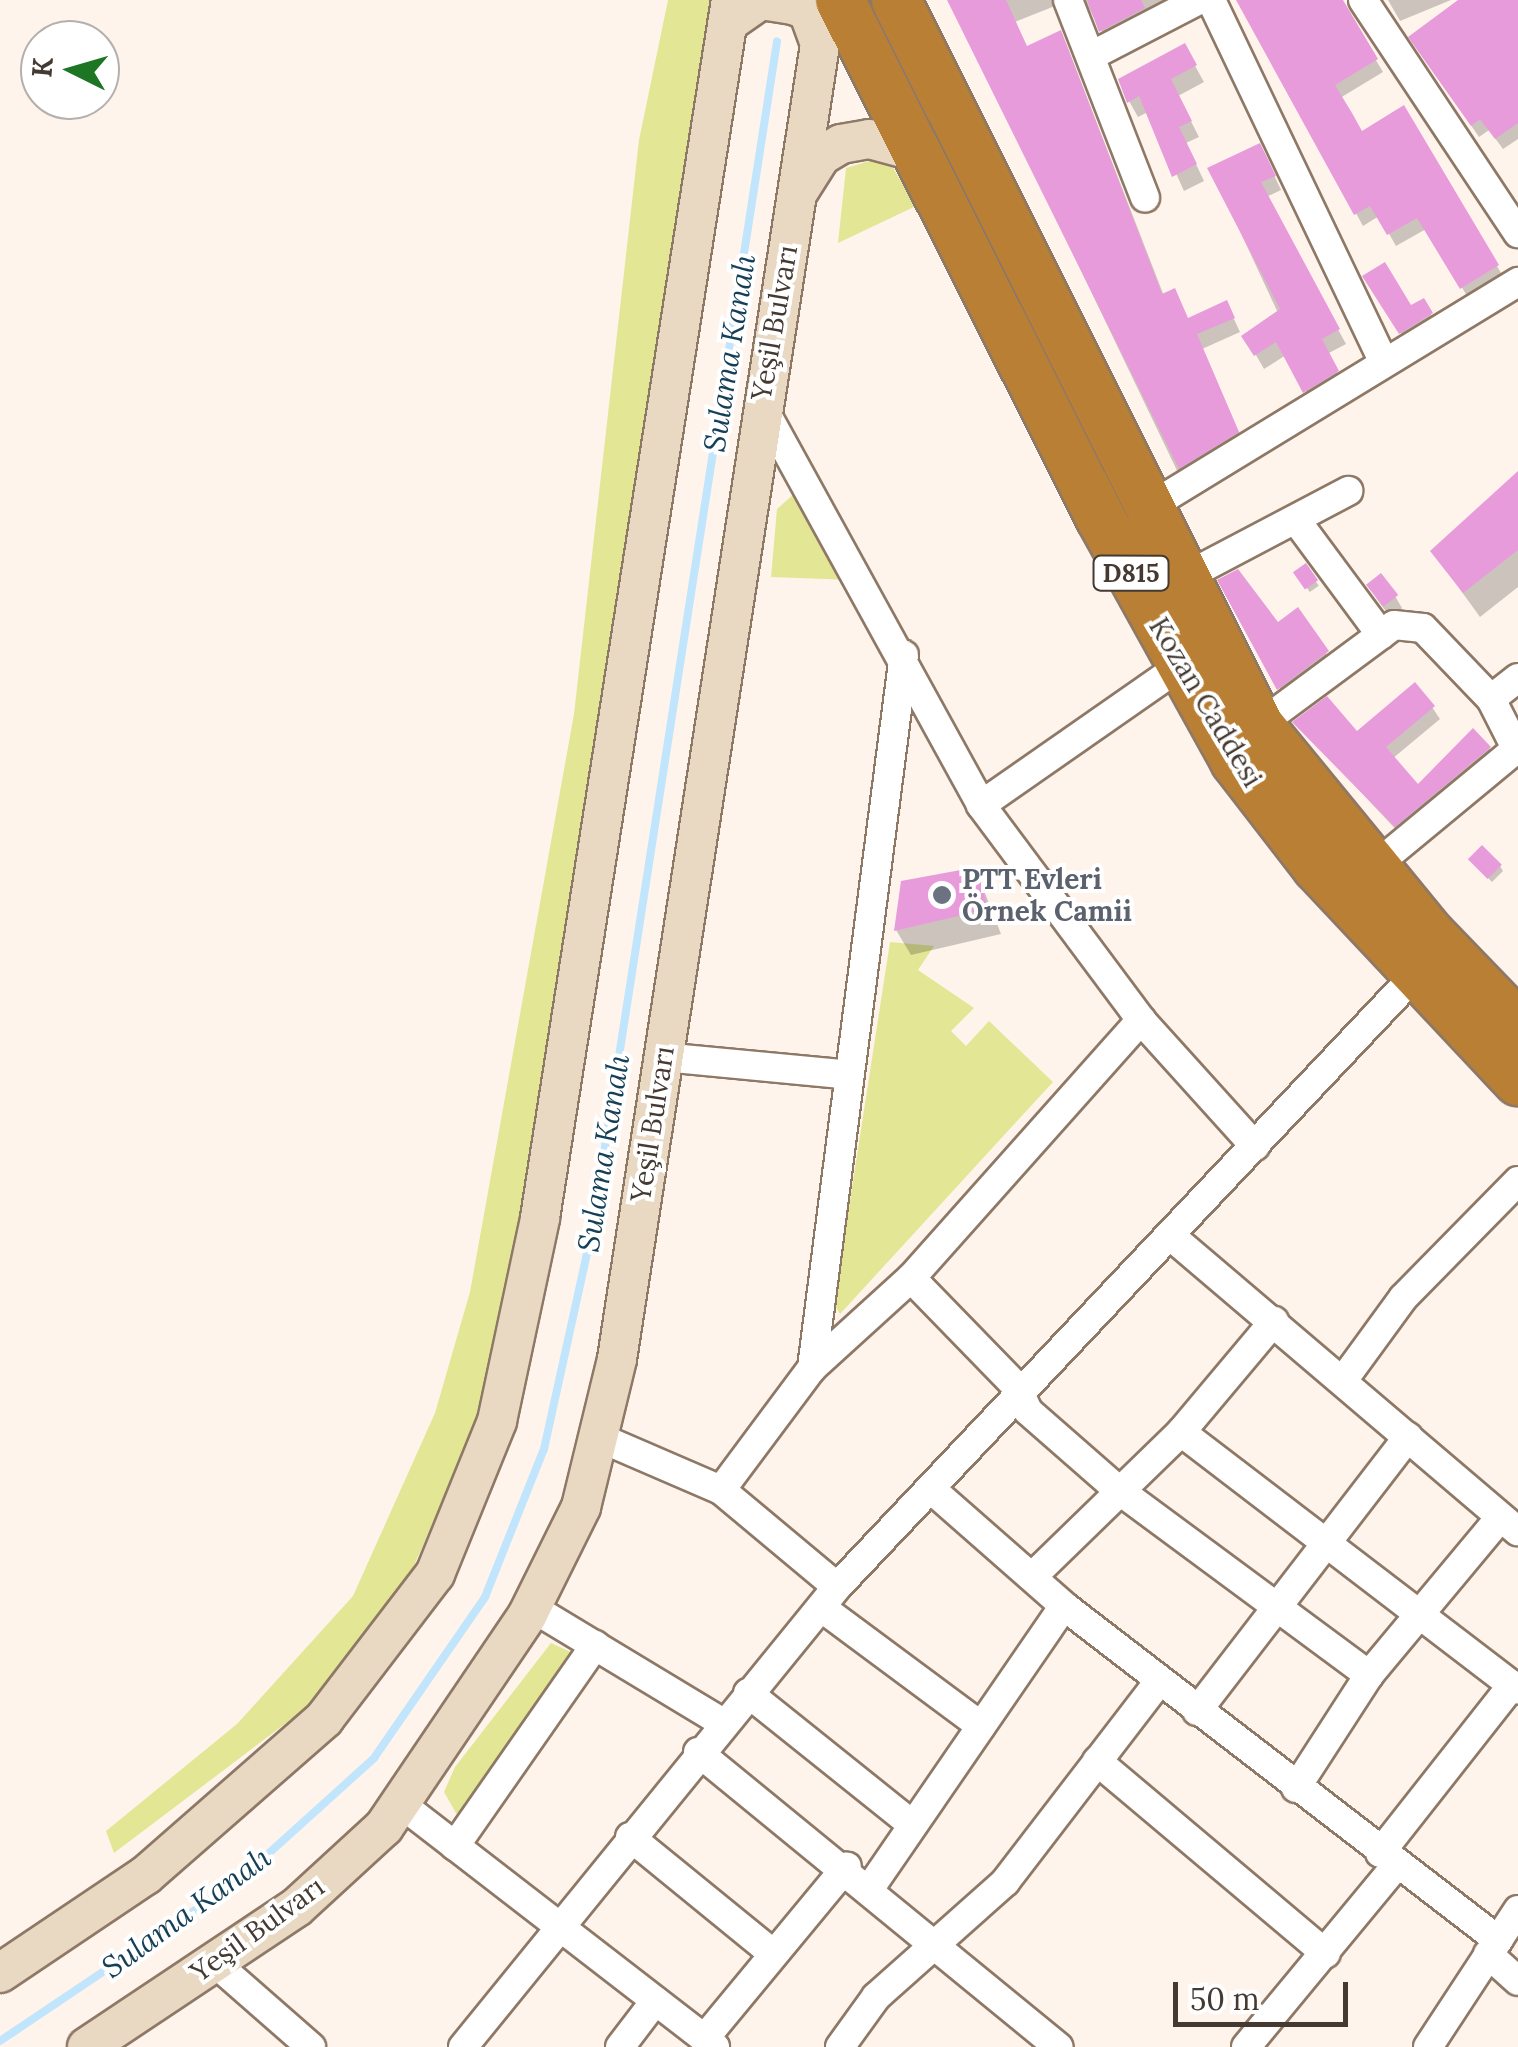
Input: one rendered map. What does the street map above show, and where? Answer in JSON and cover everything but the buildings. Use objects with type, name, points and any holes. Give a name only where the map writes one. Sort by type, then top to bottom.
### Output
[{"type":"highway","name":"Kozan Caddesi","points":[[840,0],[1180,666],[1235,761],[1416,974],[1518,1081]]},
{"type":"highway","name":"Kozan Caddesi","points":[[896,0],[1146,510],[1259,725],[1376,865],[1513,1009]]},
{"type":"main road","points":[[0,1973],[146,1875],[324,1718],[435,1574],[497,1421],[540,1218],[732,10],[760,0],[793,5],[808,12],[820,44]]},
{"type":"main road","name":"Yeşil Bulvarı","points":[[97,2044],[297,1907],[401,1804],[531,1607],[581,1506],[598,1438],[662,1058],[760,403],[827,0]]},
{"type":"main road","points":[[795,202],[807,173],[841,144],[880,140],[914,151]]},
{"type":"street","points":[[1068,0],[1145,198]]},
{"type":"street","points":[[1091,56],[1199,0]]},
{"type":"street","points":[[1212,0],[1384,362]]},
{"type":"street","points":[[1364,0],[1518,232]]},
{"type":"street","points":[[1146,510],[1518,282]]},
{"type":"street","points":[[760,403],[904,655],[982,804],[1141,1020],[1255,1146]]},
{"type":"street","points":[[1183,578],[1348,491]]},
{"type":"street","points":[[1296,520],[1381,635]]},
{"type":"street","points":[[1259,725],[1394,625],[1423,628],[1491,699],[1517,750],[1376,865]]},
{"type":"street","points":[[812,1368],[843,1074],[904,655]]},
{"type":"street","points":[[982,804],[1180,666]]},
{"type":"street","points":[[1491,699],[1518,678]]},
{"type":"street","points":[[463,2047],[698,1752],[829,1597],[932,1489],[1017,1387],[1172,1237],[1416,974]]},
{"type":"street","points":[[721,1490],[812,1368],[912,1278],[1141,1020]]},
{"type":"street","points":[[662,1058],[843,1074]]},
{"type":"street","points":[[1344,1379],[1403,1298],[1518,1182]]},
{"type":"street","points":[[1172,1237],[1344,1379],[1509,1525],[1425,1610],[1370,1675],[1296,1788]]},
{"type":"street","points":[[912,1278],[1017,1387],[1028,1412],[1116,1488],[1284,1605],[1370,1675]]},
{"type":"street","points":[[1036,1574],[1116,1488],[1180,1432],[1274,1321]]},
{"type":"street","points":[[1180,1432],[1425,1610],[1515,1688],[1388,1860],[1326,1954],[1246,2047]]},
{"type":"street","points":[[1197,1711],[1284,1605],[1408,1437]]},
{"type":"street","points":[[598,1438],[721,1490],[829,1597],[981,1726]]},
{"type":"street","points":[[932,1489],[1036,1574],[1064,1606],[1493,1947],[1518,1981]]},
{"type":"street","points":[[870,1888],[1064,1606]]},
{"type":"street","points":[[531,1607],[723,1723]]},
{"type":"street","points":[[455,1846],[596,1645]]},
{"type":"street","points":[[840,2047],[876,1997],[936,1949],[1006,1882],[1159,1682]]},
{"type":"street","points":[[748,1694],[913,1825]]},
{"type":"street","points":[[698,1752],[847,1866],[936,1949],[1059,2047]]},
{"type":"street","points":[[1097,1761],[1326,1954]]},
{"type":"street","points":[[401,1804],[709,2043],[772,1953],[847,1866]]},
{"type":"street","points":[[630,1837],[772,1953]]},
{"type":"street","points":[[1428,2047],[1518,1910]]},
{"type":"street","points":[[214,1962],[311,2047]]},
{"type":"street","points":[[620,2047],[655,2001]]},
{"type":"green space","points":[[668,0],[713,0],[526,1232],[486,1402],[413,1568],[356,1654],[314,1702],[114,1853],[106,1831],[237,1724],[353,1596],[435,1413],[470,1292],[574,714],[639,140]]},
{"type":"green space","points":[[886,156],[916,206],[838,243],[846,168]]},
{"type":"green space","points":[[795,493],[852,580],[771,577],[777,509]]},
{"type":"green space","points":[[890,942],[934,946],[918,970],[974,1008],[951,1031],[966,1046],[989,1021],[1053,1082],[840,1314],[834,1304]]},
{"type":"green space","points":[[551,1643],[586,1659],[460,1820],[444,1792],[455,1767]]},
{"type":"waterway","name":"Sulama Kanalı","points":[[0,2041],[237,1882],[374,1758],[485,1597],[544,1449],[591,1236],[777,41]]},
{"type":"place","name":"PTT Evleri Örnek Camii","points":[[942,895]]}]
